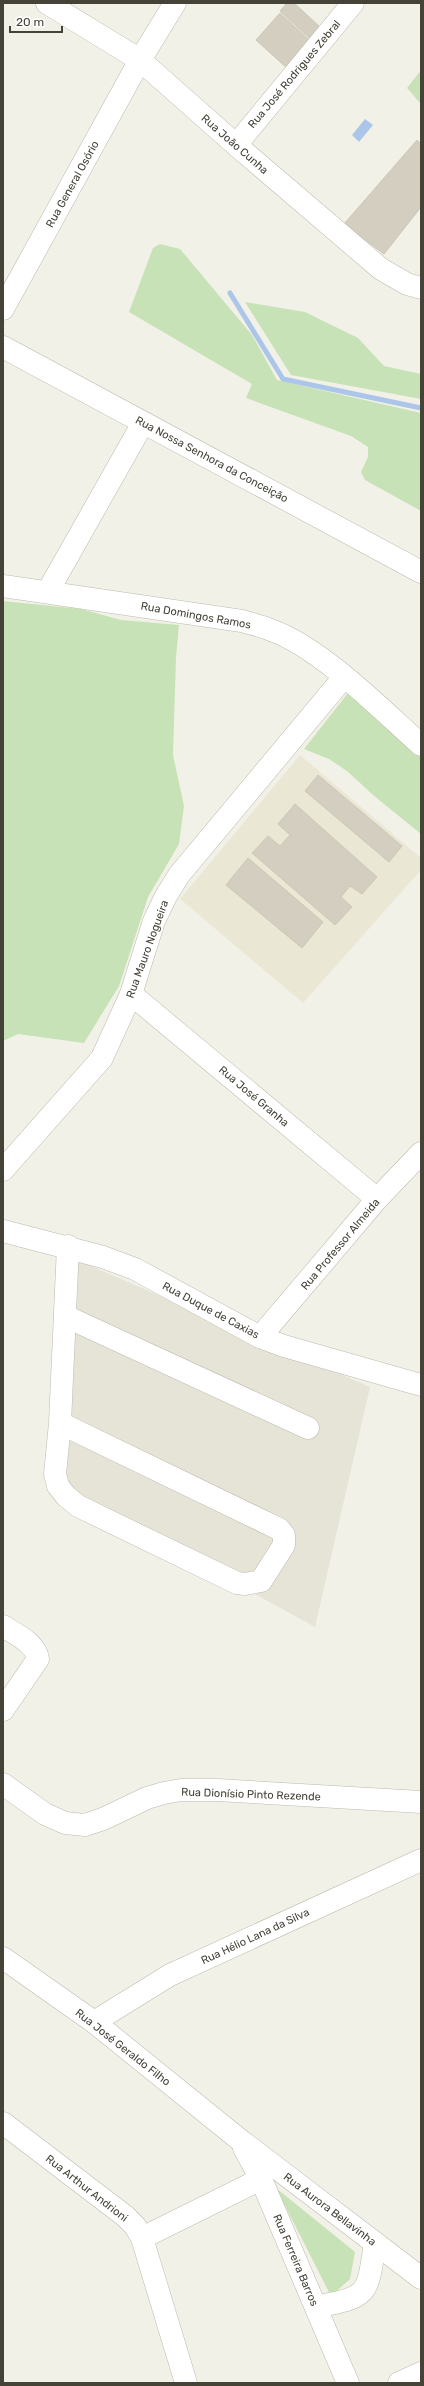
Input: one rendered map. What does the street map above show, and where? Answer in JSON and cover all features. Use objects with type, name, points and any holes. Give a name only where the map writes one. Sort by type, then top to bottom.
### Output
[{"type":"street","name":"Rua João Cunha","points":[[47,3],[140,60],[236,145],[381,268],[406,284],[421,288]]},
{"type":"street","name":"Rua General Osório","points":[[3,309],[140,60],[175,3]]},
{"type":"street","name":"Rua José Rodrigues Zebral","points":[[236,145],[353,3]]},
{"type":"street","name":"Rua Nossa Senhora da Conceição","points":[[3,347],[421,572]]},
{"type":"street","points":[[48,591],[143,423]]},
{"type":"street","name":"Rua Domingos Ramos","points":[[3,586],[48,591],[242,621],[265,628],[299,644],[344,677],[421,745]]},
{"type":"street","name":"Rua Mauro Nogueira","points":[[3,1170],[102,1058],[131,994],[154,921],[166,896],[179,875],[344,677]]},
{"type":"street","name":"Rua José Granha","points":[[131,994],[378,1199]]},
{"type":"street","name":"Rua Professor Almeida","points":[[260,1337],[378,1199],[421,1153]]},
{"type":"street","name":"Rua Duque de Caxias","points":[[3,1231],[68,1246],[135,1269],[260,1337],[313,1355],[421,1385]]},
{"type":"street","points":[[60,1423],[279,1529],[284,1534],[284,1545],[261,1581],[245,1584],[237,1583],[78,1506],[66,1496],[58,1486],[55,1474],[60,1423],[68,1246]]},
{"type":"street","points":[[65,1316],[308,1428]]},
{"type":"street","points":[[3,1626],[37,1652],[38,1659],[3,1710]]},
{"type":"street","name":"Rua Dionísio Pinto Rezende","points":[[3,1784],[45,1814],[65,1823],[85,1825],[103,1820],[147,1798],[181,1790],[217,1790],[421,1802]]},
{"type":"street","name":"Rua Hélio Lana da Silva","points":[[94,2022],[170,1976],[421,1860]]},
{"type":"street","name":"Rua José Geraldo Filho","points":[[3,1958],[94,2022],[240,2140]]},
{"type":"street","name":"Rua Arthur Andrioni","points":[[3,2123],[125,2216],[135,2226],[142,2238],[186,2383]]},
{"type":"street","name":"Rua Ferreira Barros","points":[[240,2140],[261,2179],[348,2383]]},
{"type":"street","name":"Rua Aurora Bellavinha","points":[[240,2140],[421,2278]]},
{"type":"street","points":[[142,2238],[261,2179]]},
{"type":"street","points":[[316,2307],[352,2299],[362,2293],[366,2287],[370,2275],[375,2243]]},
{"type":"street","points":[[399,2383],[421,2373]]},
{"type":"shaded area","points":[[300,755],[421,858],[421,870],[303,1003],[180,899]]},
{"type":"shaded area","points":[[75,1259],[370,1387],[315,1627],[58,1486]]},
{"type":"green space","points":[[421,70],[421,104],[407,88]]},
{"type":"green space","points":[[160,244],[180,249],[252,335],[277,380],[421,413],[421,511],[365,480],[361,472],[368,457],[368,447],[351,436],[246,398],[252,384],[129,312],[153,248]]},
{"type":"green space","points":[[245,302],[305,312],[358,338],[384,366],[421,374],[421,399],[291,375]]},
{"type":"green space","points":[[3,601],[81,609],[121,620],[179,625],[176,657],[173,755],[184,806],[179,844],[148,897],[119,986],[84,1043],[18,1034],[3,1041]]},
{"type":"green space","points":[[348,693],[421,758],[421,834],[373,795],[347,771],[329,759],[304,749]]},
{"type":"green space","points":[[276,2188],[355,2252],[350,2279],[331,2296]]},
{"type":"water","points":[[365,119],[373,125],[359,142],[352,135]]},
{"type":"building","points":[[287,3],[294,3],[320,27],[310,39],[280,11]]},
{"type":"building","points":[[280,13],[310,41],[288,69],[256,40]]},
{"type":"building","points":[[417,140],[421,144],[421,207],[384,254],[344,224]]},
{"type":"building","points":[[318,775],[402,846],[389,862],[305,791]]},
{"type":"building","points":[[295,804],[377,877],[362,894],[350,886],[341,897],[352,907],[335,925],[252,853],[268,836],[280,846],[290,835],[278,824]]},
{"type":"building","points":[[248,858],[323,922],[302,948],[226,885]]},
{"type":"waterway","points":[[230,293],[283,379],[421,408]]}]
